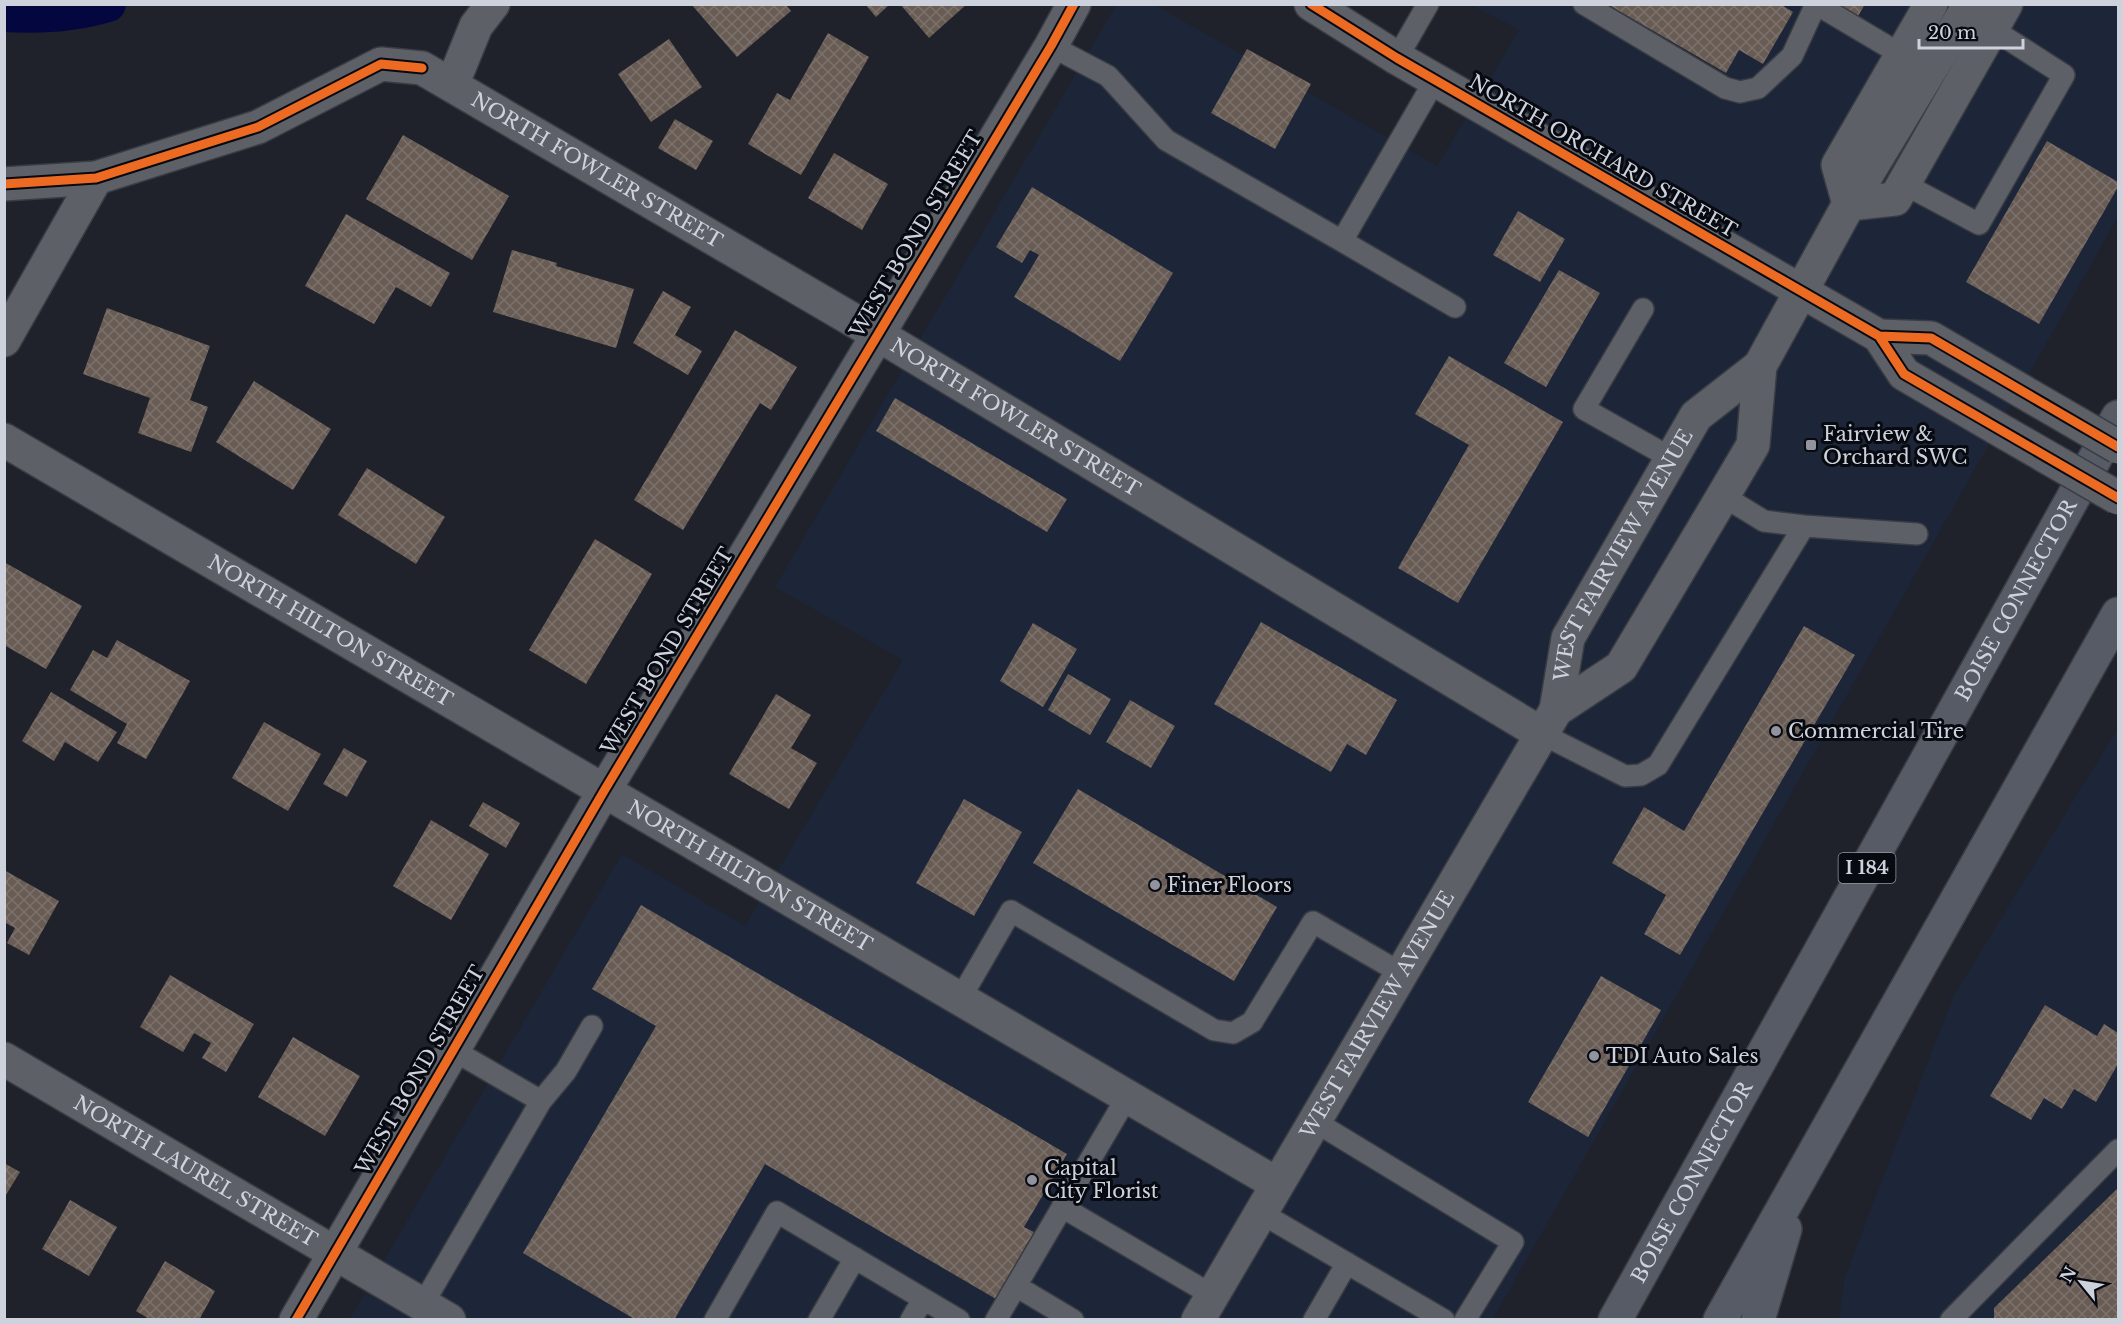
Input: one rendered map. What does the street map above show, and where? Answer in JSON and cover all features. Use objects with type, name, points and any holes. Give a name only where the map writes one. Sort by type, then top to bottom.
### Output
[{"type":"highway","name":"BOISE CONNECTOR","points":[[1615,1320],[2118,417]]},
{"type":"highway","points":[[1720,1320],[2118,614]]},
{"type":"highway","points":[[1758,1320],[1801,1173]]},
{"type":"street","points":[[452,85],[476,26],[493,4]]},
{"type":"street","name":"WEST BOND STREET","points":[[296,1320],[604,791],[1074,4]]},
{"type":"street","name":"NORTH ORCHARD STREET","points":[[1311,4],[1397,58],[1879,336],[1904,374],[2118,498]]},
{"type":"street","points":[[1930,4],[1838,165],[1849,204],[1895,199],[1999,17]]},
{"type":"street","name":"WEST FAIRVIEW AVENUE","points":[[1205,1307],[1549,722],[1568,638],[1671,458],[1696,416],[1760,366],[1849,204],[1970,4]]},
{"type":"street","name":"NORTH FOWLER STREET","points":[[96,178],[258,127],[381,64],[422,68],[1549,722]]},
{"type":"street","points":[[4,184],[96,178]]},
{"type":"street","points":[[4,340],[96,178]]},
{"type":"street","name":"NORTH ORCHARD STREET","points":[[1879,336],[1931,338],[2118,447]]},
{"type":"street","name":"WEST FAIRVIEW AVENUE","points":[[1549,722],[1621,668],[1723,496],[1753,444],[1760,366]]},
{"type":"street","name":"NORTH HILTON STREET","points":[[4,440],[1277,1184]]},
{"type":"street","name":"NORTH LAUREL STREET","points":[[4,1059],[436,1312]]},
{"type":"lane","points":[[1397,58],[1428,4]]},
{"type":"lane","points":[[1584,4],[1725,88],[1740,92],[1758,88],[1792,56],[1816,4],[1902,55]]},
{"type":"lane","points":[[1904,184],[1978,224],[2064,75],[1999,17]]},
{"type":"lane","points":[[1051,46],[1108,76],[1166,140],[1455,307]]},
{"type":"lane","points":[[1342,241],[1435,80]]},
{"type":"lane","points":[[1642,309],[1584,410],[1671,458]]},
{"type":"lane","points":[[1723,496],[1764,521],[1917,534]]},
{"type":"lane","points":[[1549,722],[1625,776],[1641,775],[1658,765],[1804,526]]},
{"type":"lane","points":[[960,999],[1011,911],[1214,1030],[1233,1034],[1252,1022],[1313,922],[1401,974]]},
{"type":"lane","points":[[436,1312],[541,1101],[566,1071],[592,1026]]},
{"type":"lane","points":[[453,1050],[541,1101]]},
{"type":"lane","points":[[996,1320],[1127,1097]]},
{"type":"lane","points":[[1314,1121],[1513,1242],[1465,1320]]},
{"type":"lane","points":[[1951,1320],[2118,1150]]},
{"type":"lane","points":[[1062,1207],[1205,1307]]},
{"type":"lane","points":[[715,1320],[777,1212],[959,1320]]},
{"type":"lane","points":[[1261,1213],[1444,1320]]},
{"type":"lane","points":[[819,1320],[855,1258]]},
{"type":"lane","points":[[1314,1320],[1347,1263]]},
{"type":"lane","points":[[1016,1286],[1073,1320]]},
{"type":"lane","points":[[912,1320],[924,1299]]},
{"type":"shaded area","points":[[1116,5],[1155,5],[1437,166],[1519,30],[1471,5],[2118,5],[2118,217],[1493,1319],[349,1320],[622,854],[745,926],[903,660],[775,587]]},
{"type":"shaded area","points":[[2118,728],[2118,1319],[1839,1320],[1844,1279],[1953,997]]},
{"type":"building","points":[[691,4],[785,4],[791,11],[737,57]]},
{"type":"building","points":[[865,4],[890,4],[876,17]]},
{"type":"building","points":[[900,4],[967,4],[929,38]]},
{"type":"building","points":[[1607,4],[1780,4],[1793,12],[1763,64],[1739,50],[1726,73]]},
{"type":"building","points":[[1835,4],[1865,4],[1857,18]]},
{"type":"building","points":[[828,33],[869,57],[801,175],[748,144],[777,93],[790,100]]},
{"type":"building","points":[[669,39],[702,87],[651,122],[618,74]]},
{"type":"building","points":[[1247,49],[1311,84],[1275,149],[1211,113]]},
{"type":"building","points":[[675,119],[713,141],[696,170],[658,148]]},
{"type":"building","points":[[403,135],[509,196],[472,260],[366,199]]},
{"type":"building","points":[[2047,141],[2118,182],[2118,187],[2039,324],[1966,282]]},
{"type":"building","points":[[834,153],[888,184],[862,230],[808,198]]},
{"type":"building","points":[[1032,187],[1173,273],[1120,361],[1014,297],[1039,255],[1030,250],[1022,263],[996,247]]},
{"type":"building","points":[[1518,211],[1565,239],[1540,282],[1493,255]]},
{"type":"building","points":[[346,214],[450,273],[431,307],[396,287],[374,324],[305,286]]},
{"type":"building","points":[[512,250],[557,263],[556,266],[634,289],[616,348],[493,312]]},
{"type":"building","points":[[1559,270],[1600,293],[1546,387],[1504,363]]},
{"type":"building","points":[[663,291],[691,307],[675,335],[702,351],[688,375],[633,343]]},
{"type":"building","points":[[107,308],[210,346],[190,400],[208,407],[191,452],[138,433],[150,398],[83,374]]},
{"type":"building","points":[[735,330],[797,367],[771,410],[760,403],[683,530],[634,500]]},
{"type":"building","points":[[1449,356],[1563,422],[1458,603],[1398,568],[1469,445],[1415,414]]},
{"type":"building","points":[[254,381],[331,429],[293,490],[216,442]]},
{"type":"building","points":[[895,398],[1067,499],[1047,532],[876,431]]},
{"type":"building","points":[[367,468],[445,517],[416,564],[338,515]]},
{"type":"building","points":[[595,539],[652,574],[586,684],[529,650]]},
{"type":"building","points":[[4,562],[82,606],[46,669],[4,645]]},
{"type":"building","points":[[1261,622],[1397,700],[1366,755],[1347,744],[1331,772],[1214,704]]},
{"type":"building","points":[[1033,623],[1077,649],[1043,707],[1000,681]]},
{"type":"building","name":"Commercial Tire","points":[[1804,626],[1855,655],[1680,955],[1644,934],[1666,895],[1612,863],[1644,807],[1684,831]]},
{"type":"building","points":[[117,640],[190,681],[146,759],[117,743],[127,724],[70,690],[93,650],[107,658]]},
{"type":"building","points":[[1068,674],[1111,699],[1090,735],[1048,710]]},
{"type":"building","points":[[51,692],[117,732],[98,762],[65,742],[54,761],[22,741]]},
{"type":"building","points":[[776,694],[811,715],[791,748],[817,763],[789,809],[729,774]]},
{"type":"building","points":[[1130,700],[1175,726],[1151,768],[1106,742]]},
{"type":"building","points":[[264,722],[321,754],[288,811],[232,778]]},
{"type":"building","points":[[344,748],[367,761],[347,797],[323,784]]},
{"type":"building","name":"Finer Floors","points":[[1078,789],[1277,907],[1234,981],[1033,863]]},
{"type":"building","points":[[964,799],[1022,832],[974,916],[916,883]]},
{"type":"building","points":[[483,802],[520,823],[506,848],[469,826]]},
{"type":"building","points":[[431,820],[489,854],[451,920],[393,886]]},
{"type":"building","points":[[4,870],[59,901],[29,955],[7,943],[15,928],[4,922]]},
{"type":"building","points":[[641,905],[1067,1154],[1024,1227],[1034,1232],[996,1299],[765,1164],[674,1320],[636,1320],[523,1253],[656,1026],[592,989]]},
{"type":"building","points":[[170,975],[254,1024],[226,1072],[202,1058],[211,1043],[194,1033],[183,1052],[140,1027]]},
{"type":"building","name":"TDI Auto Sales","points":[[1601,976],[1661,1010],[1588,1137],[1528,1102]]},
{"type":"building","points":[[2045,1005],[2097,1036],[2104,1024],[2118,1033],[2118,1064],[2096,1102],[2074,1089],[2062,1109],[2044,1098],[2031,1120],[1990,1096]]},
{"type":"building","points":[[293,1037],[360,1076],[325,1136],[258,1097]]},
{"type":"building","points":[[4,1163],[20,1172],[4,1198]]},
{"type":"building","points":[[2118,1188],[2118,1320],[1994,1320],[1994,1308]]},
{"type":"building","points":[[70,1200],[117,1227],[89,1276],[42,1249]]},
{"type":"building","points":[[165,1261],[215,1291],[199,1320],[151,1320],[136,1311]]},
{"type":"waterway","points":[[4,14],[56,14],[108,4]]},
{"type":"cycle path","points":[[296,1320],[604,791],[1074,4]]},
{"type":"cycle path","points":[[1311,4],[1397,58],[1879,336],[1904,374],[2118,498]]},
{"type":"cycle path","points":[[4,184],[96,178],[258,127],[381,64],[422,68]]},
{"type":"cycle path","points":[[1879,336],[1931,338],[2118,447]]},
{"type":"place","name":"Fairview & Orchard SWC","points":[[1811,445]]},
{"type":"place","name":"Commercial Tire","points":[[1776,731]]},
{"type":"place","name":"Finer Floors","points":[[1155,885]]},
{"type":"place","name":"TDI Auto Sales","points":[[1594,1056]]},
{"type":"place","name":"Capital City Florist","points":[[1032,1180]]}]
